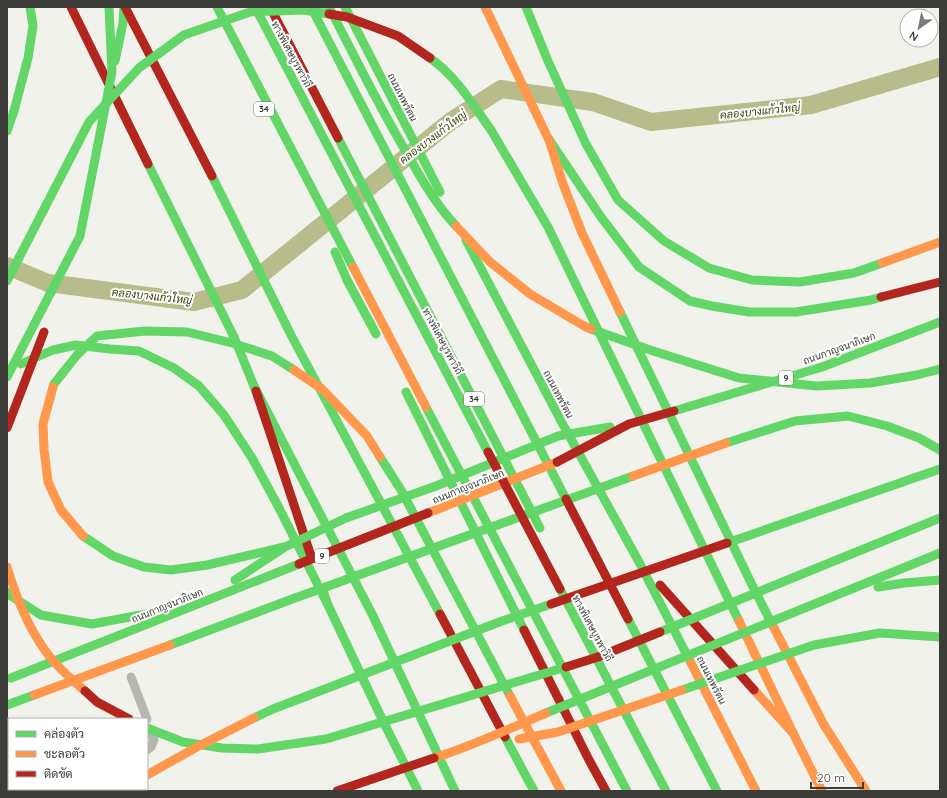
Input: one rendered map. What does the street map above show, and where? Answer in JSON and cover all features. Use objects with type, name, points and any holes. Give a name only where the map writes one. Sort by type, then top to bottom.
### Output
[{"type":"main road","points":[[7,131],[14,112],[28,58],[33,26],[30,7]]},
{"type":"main road","points":[[71,7],[234,336],[254,386],[328,605]]},
{"type":"main road","points":[[109,7],[112,72]]},
{"type":"main road","points":[[52,308],[80,236],[123,23],[124,7]]},
{"type":"main road","points":[[124,7],[244,240],[291,335],[534,791]]},
{"type":"main road","name":"34","points":[[211,7],[318,212],[347,280],[379,341]]},
{"type":"main road","points":[[217,7],[627,791]]},
{"type":"main road","name":"ทางพิเศษบูรพาวิถี","points":[[255,7],[666,791]]},
{"type":"main road","name":"34","points":[[270,7],[545,537]]},
{"type":"main road","points":[[311,7],[717,791]]},
{"type":"main road","points":[[329,7],[395,134],[421,178],[450,219],[489,261],[530,294],[584,326],[650,350],[739,378],[817,386],[870,382],[917,375],[940,369]]},
{"type":"main road","name":"ถนนเทพรัตน","points":[[345,7],[435,183],[561,421],[639,562],[756,791]]},
{"type":"main road","points":[[485,7],[549,140],[563,184],[582,233],[754,589],[824,725],[866,791]]},
{"type":"main road","points":[[526,7],[586,144],[618,200],[664,241],[709,268],[752,280],[800,282],[854,273],[940,242]]},
{"type":"main road","points":[[7,281],[89,122],[139,68],[184,35],[250,12],[304,10],[346,17],[398,36],[440,65],[466,94],[491,130],[548,227],[822,791]]},
{"type":"main road","points":[[549,140],[601,217],[640,267],[690,301],[749,312],[796,312],[871,300],[940,282]]},
{"type":"main road","points":[[7,376],[80,236]]},
{"type":"main road","points":[[7,428],[47,322]]},
{"type":"main road","name":"ถนนกาญจนาภิเษก","points":[[9,679],[558,462],[629,424],[822,367],[940,322]]},
{"type":"main road","points":[[285,546],[207,565],[171,570],[144,567],[113,556],[83,536],[61,510],[48,482],[43,424],[54,384],[77,355],[97,336],[145,332],[187,332],[232,343],[272,356],[322,389],[368,436],[401,490],[561,791]]},
{"type":"main road","points":[[7,376],[22,363],[54,350],[76,344],[110,350],[139,351],[174,368],[199,386],[224,415],[252,458],[278,506],[328,605],[418,791]]},
{"type":"main road","points":[[400,381],[589,760],[606,791]]},
{"type":"main road","points":[[254,386],[373,616],[410,693],[454,791]]},
{"type":"main road","points":[[7,705],[295,598],[615,482],[726,443],[795,421],[848,416],[887,426],[919,438],[940,450]]},
{"type":"main road","points":[[7,592],[41,615],[92,624],[156,611],[222,589],[285,546],[346,518],[436,486],[558,436],[629,424]]},
{"type":"main road","points":[[148,774],[195,748],[273,709],[495,623],[940,469]]},
{"type":"main road","points":[[148,728],[183,742],[222,748],[258,749],[326,739],[598,657],[940,518]]},
{"type":"main road","points":[[337,791],[459,750],[940,553]]},
{"type":"main road","points":[[639,562],[793,733]]},
{"type":"main road","points":[[7,567],[11,581],[29,624],[44,649],[64,672],[97,702],[127,718]]},
{"type":"main road","points":[[844,592],[904,583],[940,580]]},
{"type":"main road","points":[[571,586],[578,600]]},
{"type":"main road","points":[[459,750],[558,732],[814,645],[880,633],[940,637]]},
{"type":"main road","points":[[600,643],[611,664]]},
{"type":"main road","points":[[618,678],[636,713]]},
{"type":"lane","points":[[131,677],[146,718]]},
{"type":"lane","points":[[148,723],[154,740],[151,747],[148,749]]},
{"type":"waterway","name":"คลองบางแก้วใหญ่","points":[[7,266],[48,283],[194,302],[242,290],[451,121],[501,89],[593,102],[651,122],[811,105],[940,67]]},
{"type":"traffic: fast","points":[[7,131],[28,58],[33,26],[30,7]]},
{"type":"traffic: fast","points":[[7,377],[80,236],[112,72],[109,7]]},
{"type":"traffic: fast","points":[[115,61],[123,23],[124,7]]},
{"type":"traffic: fast","points":[[217,7],[353,267]]},
{"type":"traffic: fast","points":[[255,7],[488,452]]},
{"type":"traffic: fast","points":[[311,7],[566,499]]},
{"type":"traffic: fast","points":[[329,7],[397,137],[430,192],[456,226]]},
{"type":"traffic: fast","points":[[345,7],[440,192]]},
{"type":"traffic: fast","points":[[526,7],[548,61],[586,144],[618,200],[664,241],[709,268],[752,280],[800,282],[854,273],[882,263]]},
{"type":"traffic: fast","points":[[7,281],[89,122],[139,68],[184,35],[250,12],[304,10],[329,14]]},
{"type":"traffic: fast","points":[[430,58],[456,82],[491,130]]},
{"type":"traffic: fast","points":[[491,130],[548,227],[739,621]]},
{"type":"traffic: fast","points":[[338,138],[540,528]]},
{"type":"traffic: fast","points":[[548,138],[601,217],[639,267],[690,301],[749,312],[796,312],[871,300],[881,297]]},
{"type":"traffic: fast","points":[[148,164],[234,337],[256,391]]},
{"type":"traffic: fast","points":[[212,176],[291,335],[440,614]]},
{"type":"traffic: fast","points":[[466,240],[561,421],[639,562],[691,663]]},
{"type":"traffic: fast","points":[[335,252],[347,280],[376,334]]},
{"type":"traffic: fast","points":[[620,312],[773,626]]},
{"type":"traffic: fast","points":[[674,411],[822,367],[940,322]]},
{"type":"traffic: fast","points":[[591,329],[650,350],[739,378],[817,386],[870,383],[917,375],[940,369]]},
{"type":"traffic: fast","points":[[53,387],[77,355],[97,336],[145,331],[187,332],[232,343],[272,356],[294,370]]},
{"type":"traffic: fast","points":[[21,364],[53,350],[76,345],[139,351],[174,368],[199,386],[224,415],[252,458],[328,605]]},
{"type":"traffic: fast","points":[[254,386],[373,616],[455,791]]},
{"type":"traffic: fast","points":[[406,392],[524,630]]},
{"type":"traffic: fast","points":[[426,407],[627,791]]},
{"type":"traffic: fast","points":[[726,443],[795,421],[848,416],[887,426],[919,438],[940,450]]},
{"type":"traffic: fast","points":[[235,580],[285,547],[346,518],[436,486],[558,436],[610,427]]},
{"type":"traffic: fast","points":[[380,457],[401,490],[510,696]]},
{"type":"traffic: fast","points":[[727,543],[940,469]]},
{"type":"traffic: fast","points":[[170,645],[295,598],[633,476]]},
{"type":"traffic: fast","points":[[660,632],[940,518]]},
{"type":"traffic: fast","points":[[83,536],[113,556],[144,567],[171,570],[207,565],[284,547]]},
{"type":"traffic: fast","points":[[844,592],[940,553]]},
{"type":"traffic: fast","points":[[11,678],[299,564]]},
{"type":"traffic: fast","points":[[878,587],[940,580]]},
{"type":"traffic: fast","points":[[322,588],[328,605],[418,791]]},
{"type":"traffic: fast","points":[[560,589],[666,791]]},
{"type":"traffic: fast","points":[[7,592],[41,615],[92,624],[146,614]]},
{"type":"traffic: fast","points":[[546,713],[844,592]]},
{"type":"traffic: fast","points":[[254,718],[273,709],[502,621],[551,604]]},
{"type":"traffic: fast","points":[[628,619],[717,791]]},
{"type":"traffic: fast","points":[[682,690],[814,645],[880,633],[940,637]]},
{"type":"traffic: fast","points":[[148,728],[183,742],[222,748],[258,749],[326,739],[566,667]]},
{"type":"traffic: fast","points":[[7,705],[34,695]]},
{"type":"traffic: fast","points":[[505,737],[534,791]]},
{"type":"traffic: slow","points":[[485,7],[548,138]]},
{"type":"traffic: slow","points":[[549,140],[563,184],[582,233],[620,312]]},
{"type":"traffic: slow","points":[[456,226],[489,261],[530,294],[591,329]]},
{"type":"traffic: slow","points":[[882,263],[940,242]]},
{"type":"traffic: slow","points":[[353,267],[426,407]]},
{"type":"traffic: slow","points":[[294,370],[322,389],[367,436],[380,457]]},
{"type":"traffic: slow","points":[[53,387],[43,424],[48,482],[61,510],[83,536]]},
{"type":"traffic: slow","points":[[633,476],[726,443]]},
{"type":"traffic: slow","points":[[428,513],[557,462]]},
{"type":"traffic: slow","points":[[7,567],[22,610],[38,640],[48,655],[58,666],[85,691]]},
{"type":"traffic: slow","points":[[739,621],[793,733]]},
{"type":"traffic: slow","points":[[773,626],[824,725],[866,791]]},
{"type":"traffic: slow","points":[[34,695],[170,645]]},
{"type":"traffic: slow","points":[[691,663],[756,791]]},
{"type":"traffic: slow","points":[[519,739],[558,732],[682,690]]},
{"type":"traffic: slow","points":[[754,690],[793,733],[822,791]]},
{"type":"traffic: slow","points":[[510,696],[561,791]]},
{"type":"traffic: slow","points":[[434,758],[476,743],[546,713]]},
{"type":"traffic: slow","points":[[148,774],[195,748],[254,718]]},
{"type":"traffic: jam","points":[[71,7],[148,164]]},
{"type":"traffic: jam","points":[[125,7],[212,176]]},
{"type":"traffic: jam","points":[[270,7],[338,138]]},
{"type":"traffic: jam","points":[[329,14],[347,17],[398,36],[430,58]]},
{"type":"traffic: jam","points":[[881,297],[940,282]]},
{"type":"traffic: jam","points":[[7,428],[44,332]]},
{"type":"traffic: jam","points":[[256,391],[311,556]]},
{"type":"traffic: jam","points":[[557,462],[629,424],[674,411]]},
{"type":"traffic: jam","points":[[488,452],[560,589]]},
{"type":"traffic: jam","points":[[566,499],[628,619]]},
{"type":"traffic: jam","points":[[299,564],[428,513]]},
{"type":"traffic: jam","points":[[551,604],[727,543]]},
{"type":"traffic: jam","points":[[660,585],[754,690]]},
{"type":"traffic: jam","points":[[440,614],[505,737]]},
{"type":"traffic: jam","points":[[524,630],[606,791]]},
{"type":"traffic: jam","points":[[566,667],[598,657],[660,632]]},
{"type":"traffic: jam","points":[[85,691],[97,702],[127,718]]},
{"type":"traffic: jam","points":[[337,791],[434,758]]}]
